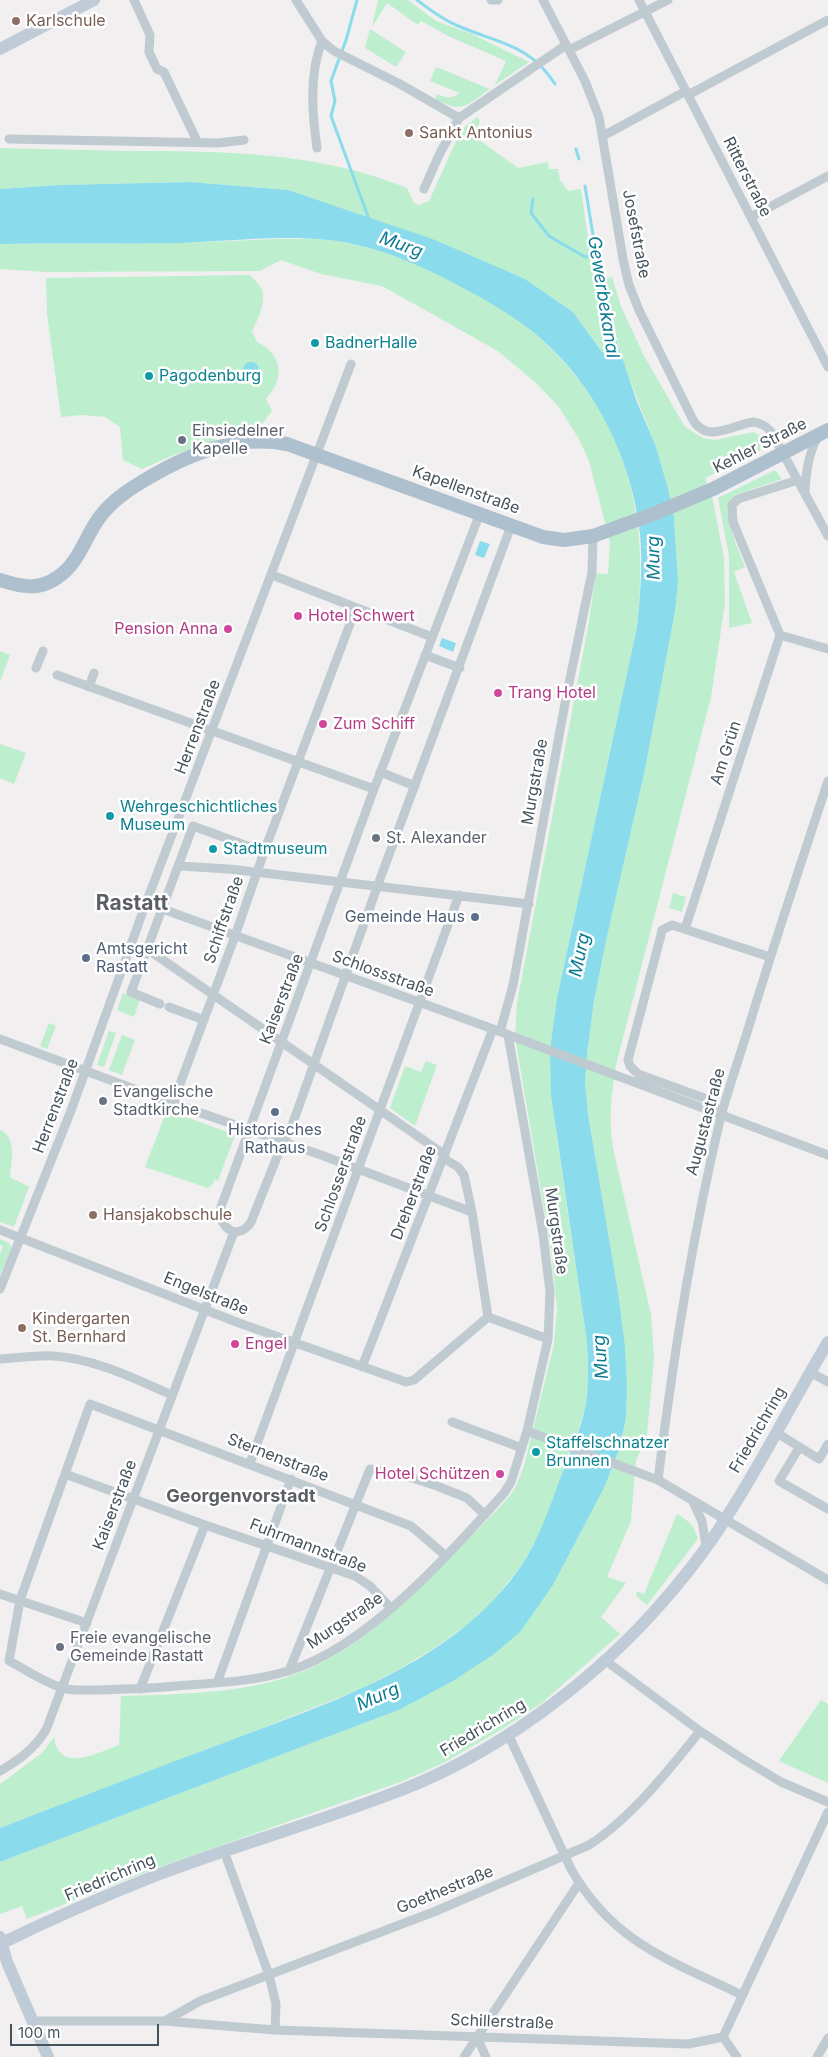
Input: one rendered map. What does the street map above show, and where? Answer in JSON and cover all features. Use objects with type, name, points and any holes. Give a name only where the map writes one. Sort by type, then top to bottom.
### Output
[{"type":"main road","points":[[0,48],[94,0]]},
{"type":"main road","name":"Kehler Straße","points":[[600,534],[708,492],[823,433]]},
{"type":"main road","name":"Kapellenstraße","points":[[0,580],[20,586],[35,587],[58,577],[67,570],[77,557],[99,518],[111,505],[138,484],[186,458],[210,448],[256,441],[288,444],[480,513],[511,526],[553,539],[575,539],[600,534]]},
{"type":"main road","name":"Friedrichring","points":[[0,1941],[156,1875],[404,1789],[449,1768],[508,1734],[558,1700],[606,1660],[652,1614],[706,1546],[725,1520],[828,1342]]},
{"type":"main road","points":[[0,1941],[48,2057]]},
{"type":"street","points":[[134,0],[150,36],[149,52],[157,69],[164,72],[197,141]]},
{"type":"street","points":[[296,0],[322,41],[334,51],[346,58],[357,61],[459,118]]},
{"type":"street","points":[[491,0],[498,0]]},
{"type":"street","name":"Josefstraße","points":[[543,0],[593,99],[604,136],[623,260],[629,285],[639,310],[693,420],[701,429],[712,433],[744,423],[760,423],[772,433],[784,454]]},
{"type":"street","name":"Ritterstraße","points":[[639,0],[828,367]]},
{"type":"street","points":[[424,189],[438,154],[459,118],[545,60],[668,0]]},
{"type":"street","points":[[604,136],[828,20]]},
{"type":"street","points":[[318,148],[314,128],[314,80],[317,54],[322,41]]},
{"type":"street","points":[[9,139],[197,141],[220,143],[244,140]]},
{"type":"street","points":[[751,217],[828,176]]},
{"type":"street","points":[[316,454],[351,364]]},
{"type":"street","points":[[805,493],[806,471],[812,447],[823,433]]},
{"type":"street","name":"Herrenstraße","points":[[0,1289],[85,1071],[146,903],[272,576],[316,454]]},
{"type":"street","points":[[784,454],[828,536]]},
{"type":"street","points":[[798,480],[738,499],[732,505],[733,522],[780,635],[828,649]]},
{"type":"street","name":"Kaiserstraße","points":[[0,1771],[18,1760],[40,1740],[63,1688],[234,1232],[224,1226],[220,1214],[249,1130],[312,964],[380,772],[480,513]]},
{"type":"street","points":[[234,1232],[245,1230],[251,1222],[283,1142],[290,1131],[378,885],[460,668],[511,526]]},
{"type":"street","name":"Murgstraße","points":[[63,1688],[140,1689],[217,1683],[271,1676],[306,1665],[341,1645],[391,1608],[446,1556],[504,1493],[511,1482],[522,1448],[548,1339],[550,1292],[543,1234],[500,1032],[513,985],[566,698],[600,534]]},
{"type":"street","points":[[272,576],[432,637]]},
{"type":"street","name":"Schiffstraße","points":[[173,1102],[214,996],[256,873],[356,608]]},
{"type":"street","name":"Am Grün","points":[[685,930],[780,635]]},
{"type":"street","points":[[36,668],[43,651]]},
{"type":"street","points":[[425,655],[460,668]]},
{"type":"street","points":[[89,687],[94,673]]},
{"type":"street","points":[[57,675],[374,789]]},
{"type":"street","points":[[380,772],[415,786]]},
{"type":"street","name":"Augustastraße","points":[[658,1480],[671,1375],[684,1292],[699,1210],[722,1114],[770,957],[828,782]]},
{"type":"street","points":[[204,1020],[131,992],[193,826],[264,852]]},
{"type":"street","points":[[179,866],[229,869],[378,885],[529,904]]},
{"type":"street","name":"Schlosserstraße","points":[[250,1463],[459,895]]},
{"type":"street","name":"Schlossstraße","points":[[146,903],[722,1114],[828,1155]]},
{"type":"street","points":[[722,1114],[704,1098],[638,1074],[630,1066],[628,1060],[662,930],[672,925],[770,957]]},
{"type":"street","points":[[146,951],[381,1111],[462,1170],[472,1212],[488,1317],[548,1339]]},
{"type":"street","name":"Dreherstraße","points":[[362,1367],[444,1157],[500,1032]]},
{"type":"street","points":[[0,1039],[472,1212]]},
{"type":"street","name":"Engelstraße","points":[[0,1230],[402,1382],[414,1380],[488,1317]]},
{"type":"street","points":[[0,1359],[54,1356],[78,1360],[99,1365],[172,1395]]},
{"type":"street","points":[[810,1372],[828,1382]]},
{"type":"street","name":"Sternenstraße","points":[[65,1474],[90,1404],[250,1463],[411,1526],[446,1556]]},
{"type":"street","points":[[452,1422],[522,1448]]},
{"type":"street","points":[[526,1432],[658,1480],[828,1580]]},
{"type":"street","points":[[777,1433],[819,1459],[828,1444]]},
{"type":"street","points":[[799,1448],[780,1481],[828,1509]]},
{"type":"street","points":[[289,1671],[370,1469],[403,1475],[467,1498],[485,1514]]},
{"type":"street","points":[[63,1688],[9,1661],[20,1600],[65,1474]]},
{"type":"street","name":"Fuhrmannstraße","points":[[65,1474],[364,1581],[391,1608]]},
{"type":"street","points":[[217,1683],[291,1479]]},
{"type":"street","points":[[692,1500],[702,1521],[706,1546]]},
{"type":"street","points":[[140,1689],[205,1525]]},
{"type":"street","points":[[0,1594],[87,1623]]},
{"type":"street","points":[[606,1660],[700,1731],[781,1782],[828,1802]]},
{"type":"street","name":"Goethestraße","points":[[164,2021],[200,2001],[436,1911],[565,1856],[597,1840],[622,1819],[680,1757],[700,1731]]},
{"type":"street","points":[[508,1734],[579,1883],[608,1919],[639,1944],[742,1995]]},
{"type":"street","points":[[737,2057],[723,2037],[828,1812]]},
{"type":"street","points":[[224,1851],[269,1975],[276,2004],[275,2030]]},
{"type":"street","points":[[464,2057],[579,1883]]},
{"type":"street","name":"Schillerstraße","points":[[32,2021],[164,2021],[275,2030],[688,2044],[723,2037]]},
{"type":"street","points":[[477,2036],[486,2057]]},
{"type":"street","points":[[817,2057],[828,2038]]},
{"type":"green space","points":[[378,0],[408,0],[436,21],[472,34],[529,62],[495,85],[506,61],[450,37],[421,21],[418,25],[387,3],[372,27]]},
{"type":"green space","points":[[370,29],[406,52],[396,67],[365,48]]},
{"type":"green space","points":[[436,67],[490,89],[464,106],[458,107],[444,104],[435,99],[437,94],[449,97],[460,93],[430,81]]},
{"type":"green space","points":[[477,117],[480,121],[475,137],[518,168],[548,162],[549,169],[558,169],[560,180],[568,191],[581,189],[606,349],[602,352],[573,312],[525,279],[288,190],[190,182],[60,185],[0,189],[0,148],[236,153],[305,160],[374,176],[407,188],[414,203],[419,205],[429,201],[461,130]]},
{"type":"green space","points":[[276,239],[329,240],[383,252],[440,275],[468,289],[519,321],[540,338],[565,363],[588,392],[615,439],[628,477],[637,519],[639,540],[640,582],[637,627],[557,998],[550,1049],[556,1132],[587,1342],[588,1378],[585,1408],[543,1528],[521,1566],[493,1601],[468,1624],[433,1649],[363,1688],[0,1828],[0,1784],[42,1753],[54,1737],[57,1748],[63,1755],[71,1758],[90,1756],[119,1745],[121,1696],[220,1691],[269,1682],[293,1675],[334,1656],[353,1644],[387,1617],[489,1518],[513,1491],[524,1466],[554,1344],[557,1309],[551,1250],[515,1037],[517,1003],[588,627],[596,573],[608,574],[610,542],[589,461],[579,439],[558,406],[536,383],[498,351],[382,286],[321,274],[281,260],[260,271],[46,272],[0,269],[0,244],[181,243]]},
{"type":"green space","points":[[250,275],[263,293],[259,316],[252,331],[257,342],[272,353],[278,367],[276,383],[266,399],[272,411],[262,424],[215,430],[215,441],[176,454],[142,469],[123,460],[120,427],[105,417],[82,415],[61,417],[47,314],[46,278]]},
{"type":"green space","points":[[612,277],[621,306],[643,354],[685,427],[703,438],[715,440],[754,432],[762,437],[763,443],[759,451],[705,478],[713,501],[724,558],[725,603],[711,697],[616,1065],[613,1088],[611,1109],[612,1141],[651,1314],[654,1358],[647,1434],[636,1461],[631,1521],[607,1577],[626,1583],[601,1617],[620,1634],[543,1702],[502,1729],[445,1762],[403,1781],[154,1869],[27,1919],[22,1906],[0,1914],[0,1862],[401,1709],[453,1681],[537,1605],[553,1585],[605,1486],[620,1447],[626,1418],[627,1388],[618,1292],[588,1114],[585,1082],[594,1001],[644,774],[675,612],[678,582],[674,517],[668,488],[655,444],[625,368],[616,336],[605,278]]},
{"type":"green space","points":[[776,471],[782,479],[735,495],[730,501],[729,519],[731,530],[745,567],[734,572],[752,623],[729,628],[729,556],[718,498]]},
{"type":"green space","points":[[0,651],[10,655],[0,682]]},
{"type":"green space","points":[[0,744],[26,753],[14,784],[0,778]]},
{"type":"green space","points":[[673,893],[686,897],[682,912],[669,908]]},
{"type":"green space","points":[[123,993],[140,999],[134,1017],[117,1010]]},
{"type":"green space","points":[[49,1023],[56,1026],[47,1049],[40,1046]]},
{"type":"green space","points":[[109,1031],[116,1033],[104,1067],[97,1065]]},
{"type":"green space","points":[[122,1035],[135,1040],[122,1075],[109,1070]]},
{"type":"green space","points":[[426,1061],[437,1065],[415,1126],[390,1108],[405,1066],[421,1072]]},
{"type":"green space","points":[[167,1110],[235,1135],[218,1181],[214,1179],[214,1183],[208,1188],[145,1167]]},
{"type":"green space","points":[[0,1130],[6,1134],[11,1144],[10,1177],[29,1187],[14,1227],[0,1222]]},
{"type":"green space","points":[[0,1239],[9,1243],[12,1248],[0,1275],[0,1254],[3,1246],[0,1245]]},
{"type":"green space","points":[[677,1514],[690,1524],[695,1530],[698,1539],[647,1605],[636,1596],[637,1591],[644,1594]]},
{"type":"green space","points":[[821,1700],[828,1704],[828,1783],[779,1761]]},
{"type":"water","name":"Murg","points":[[190,182],[288,190],[435,240],[525,279],[573,312],[602,352],[606,353],[607,349],[594,274],[605,273],[615,336],[637,402],[655,444],[668,488],[674,517],[678,582],[675,612],[644,774],[594,1001],[585,1082],[588,1114],[618,1292],[625,1347],[626,1418],[620,1447],[605,1486],[553,1585],[520,1632],[494,1654],[453,1681],[401,1709],[0,1862],[0,1828],[348,1695],[388,1676],[426,1654],[461,1629],[493,1600],[521,1566],[533,1545],[574,1444],[583,1417],[586,1400],[588,1375],[587,1342],[551,1095],[550,1049],[557,998],[637,627],[641,580],[641,546],[636,506],[629,479],[620,452],[594,401],[559,356],[531,330],[504,311],[449,280],[399,258],[346,243],[310,239],[273,238],[182,243],[0,244],[0,189],[60,185]]},
{"type":"water","points":[[251,362],[259,370],[251,378],[243,370]]},
{"type":"water","points":[[480,541],[490,544],[484,558],[475,555]]},
{"type":"water","points":[[442,638],[456,643],[453,652],[439,646]]},
{"type":"waterway","points":[[357,0],[346,40],[331,81],[335,101],[331,116],[369,219]]},
{"type":"waterway","name":"Gewerbekanal","points":[[417,0],[451,23],[523,52],[545,70],[555,84]]},
{"type":"waterway","name":"Gewerbekanal","points":[[576,149],[579,159]]},
{"type":"waterway","name":"Gewerbekanal","points":[[585,186],[600,277]]},
{"type":"waterway","points":[[533,199],[531,213],[549,236],[585,257],[596,254]]},
{"type":"place","name":"Karlschule","points":[[16,21]]},
{"type":"place","name":"Sankt Antonius","points":[[409,133]]},
{"type":"place","name":"BadnerHalle","points":[[315,343]]},
{"type":"place","name":"Pagodenburg","points":[[149,376]]},
{"type":"place","name":"Einsiedelner Kapelle","points":[[182,440]]},
{"type":"place","name":"Hotel Schwert","points":[[298,616]]},
{"type":"place","name":"Pension Anna","points":[[228,629]]},
{"type":"place","name":"Trang Hotel","points":[[498,693]]},
{"type":"place","name":"Zum Schiff","points":[[323,724]]},
{"type":"place","name":"Wehrgeschichtliches Museum","points":[[110,816]]},
{"type":"place","name":"St. Alexander","points":[[376,838]]},
{"type":"place","name":"Stadtmuseum","points":[[213,849]]},
{"type":"place","name":"Gemeinde Haus","points":[[475,917]]},
{"type":"place","name":"Amtsgericht Rastatt","points":[[86,958]]},
{"type":"place","name":"Evangelische Stadtkirche","points":[[103,1101]]},
{"type":"place","name":"Historisches Rathaus","points":[[275,1112]]},
{"type":"place","name":"Hansjakobschule","points":[[93,1215]]},
{"type":"place","name":"Kindergarten St. Bernhard","points":[[22,1328]]},
{"type":"place","name":"Engel","points":[[235,1344]]},
{"type":"place","name":"Staffelschnatzer Brunnen","points":[[536,1452]]},
{"type":"place","name":"Hotel Schützen","points":[[500,1474]]},
{"type":"place","name":"Freie evangelische Gemeinde Rastatt","points":[[60,1647]]},
{"type":"district","name":"Rastatt","points":[[132,904]]},
{"type":"district","name":"Georgenvorstadt","points":[[241,1497]]}]
